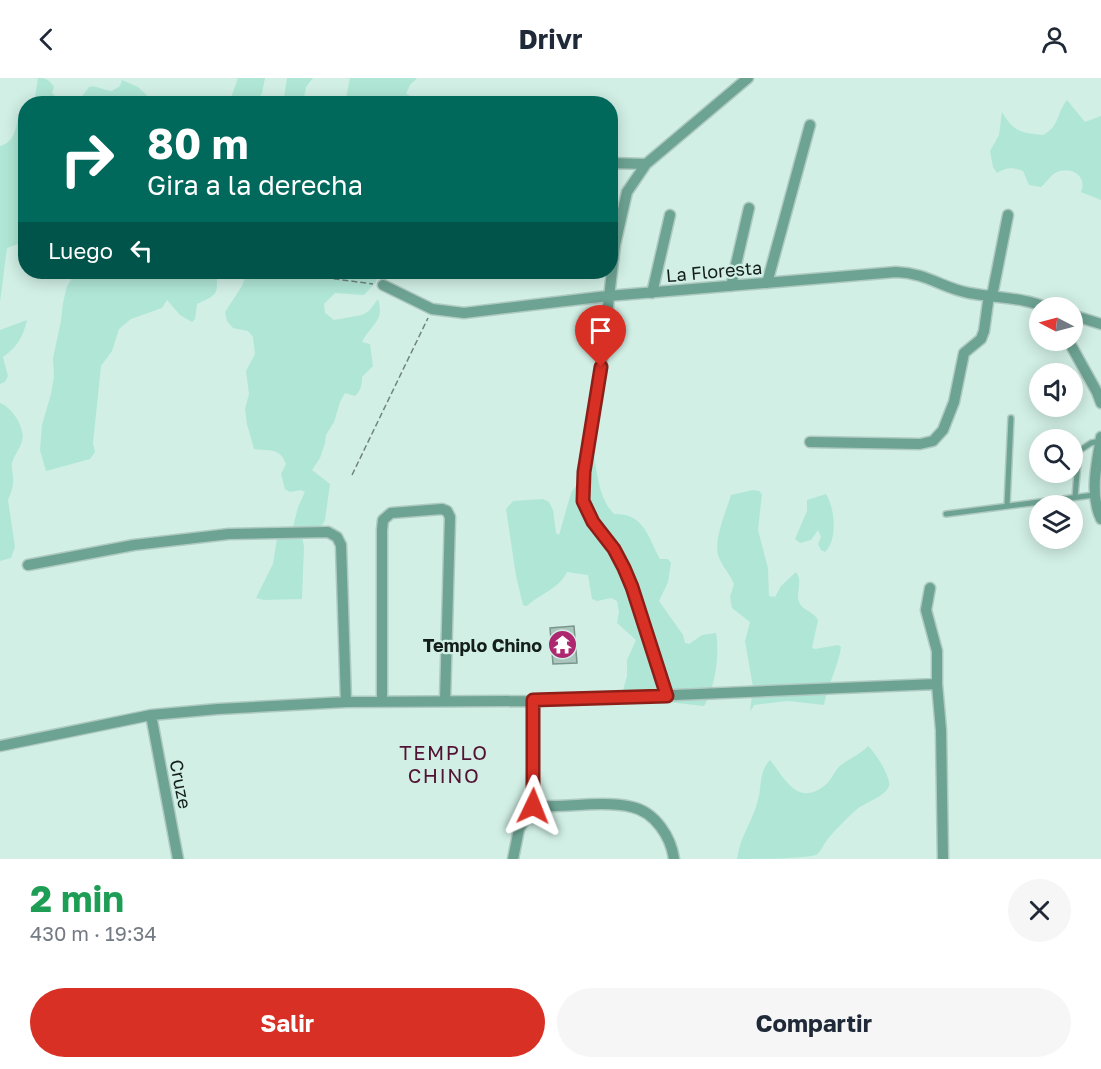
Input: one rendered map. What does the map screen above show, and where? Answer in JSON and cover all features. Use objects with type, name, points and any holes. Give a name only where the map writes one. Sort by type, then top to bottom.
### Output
[{"type":"street","points":[[618,232],[627,192],[646,164],[748,78]]},
{"type":"street","points":[[767,283],[810,125]]},
{"type":"street","points":[[618,163],[646,164]]},
{"type":"street","points":[[731,286],[750,208]]},
{"type":"street","points":[[652,293],[670,215]]},
{"type":"street","points":[[810,442],[920,444],[933,441],[943,430],[954,402],[964,353],[981,339],[984,331],[1008,215]]},
{"type":"street","name":"La Floresta","points":[[383,285],[432,309],[464,313],[608,296],[906,272],[918,274],[968,293],[1029,301]]},
{"type":"street","points":[[610,279],[601,367],[584,472],[583,501],[593,522],[614,549],[624,568],[667,696]]},
{"type":"street","points":[[1083,318],[1101,324]]},
{"type":"street","points":[[1074,351],[1101,403]]},
{"type":"street","points":[[1101,439],[1094,495],[1095,506],[1101,519]]},
{"type":"street","points":[[382,702],[383,520],[391,513],[442,509],[447,510],[450,517],[445,701]]},
{"type":"street","points":[[28,565],[134,545],[229,534],[328,532],[337,537],[341,545],[345,702]]},
{"type":"street","points":[[930,588],[926,610],[937,651],[943,859]]},
{"type":"street","points":[[0,746],[152,715],[345,702],[667,696],[937,684]]},
{"type":"street","points":[[513,859],[519,829],[533,806],[533,700]]},
{"type":"street","name":"Cruze","points":[[152,715],[178,859]]},
{"type":"street","points":[[533,806],[634,807],[653,819],[666,833],[672,846],[674,859]]},
{"type":"lane","points":[[1007,505],[1011,418]]},
{"type":"lane","points":[[1075,495],[1079,451],[1101,439]]},
{"type":"lane","points":[[1083,496],[1094,495]]},
{"type":"lane","points":[[946,514],[1029,502]]},
{"type":"path","points":[[337,279],[383,285]]},
{"type":"path","points":[[352,475],[432,309]]},
{"type":"green space","points":[[38,78],[46,79],[54,87],[52,93],[55,96],[35,96]]},
{"type":"green space","points":[[238,78],[265,78],[260,96],[232,95]]},
{"type":"green space","points":[[287,78],[313,78],[306,87],[304,96],[284,96]]},
{"type":"green space","points":[[350,78],[417,78],[410,85],[406,94],[410,96],[346,96]]},
{"type":"green space","points":[[122,80],[138,87],[148,96],[82,96],[89,87],[112,91],[120,86]]},
{"type":"green space","points":[[1067,100],[1085,122],[1101,116],[1101,200],[1081,192],[1082,181],[1072,171],[1055,173],[1041,187],[1029,185],[1023,171],[1010,168],[997,173],[993,167],[990,151],[999,135],[1002,112],[1014,128],[1043,135],[1055,124]]},
{"type":"green space","points":[[18,119],[18,244],[7,248],[0,302],[0,146],[12,138]]},
{"type":"green space","points":[[217,279],[217,285],[213,296],[197,304],[195,319],[192,322],[180,315],[167,300],[162,308],[131,319],[119,329],[112,351],[101,366],[93,443],[95,452],[90,459],[46,471],[40,450],[42,425],[51,394],[54,376],[53,358],[63,303],[67,286],[71,280]]},
{"type":"green space","points":[[244,279],[377,279],[364,295],[335,293],[324,304],[325,313],[334,320],[362,315],[369,311],[378,299],[380,313],[362,342],[370,344],[373,366],[362,377],[361,387],[355,396],[345,393],[334,422],[326,435],[320,458],[312,470],[330,484],[325,520],[322,525],[315,528],[293,527],[305,492],[301,490],[290,492],[285,489],[281,474],[286,464],[280,454],[254,449],[245,409],[249,394],[246,371],[255,354],[253,337],[248,331],[233,328],[227,321],[225,312]]},
{"type":"green space","points":[[27,320],[19,341],[3,357],[8,376],[5,382],[0,384],[0,330]]},
{"type":"green space","points":[[0,403],[5,405],[17,419],[23,436],[12,463],[13,483],[8,500],[15,547],[11,558],[0,561]]},
{"type":"green space","points":[[592,448],[601,491],[608,507],[614,514],[624,515],[639,522],[660,559],[668,559],[671,563],[668,582],[659,601],[683,635],[685,643],[689,644],[702,635],[716,633],[716,671],[704,706],[658,701],[629,704],[620,702],[627,676],[627,660],[636,640],[617,623],[619,612],[617,601],[611,598],[597,601],[592,599],[588,575],[567,572],[555,587],[527,606],[523,605],[516,576],[506,509],[513,501],[543,499],[549,502],[553,510],[556,533],[559,535],[571,493]]},
{"type":"green space","points":[[753,490],[762,494],[758,530],[768,568],[769,596],[775,597],[781,586],[796,572],[799,580],[798,600],[818,620],[812,648],[838,645],[841,647],[824,705],[788,701],[754,705],[750,712],[753,687],[745,641],[750,622],[732,608],[730,597],[734,584],[719,559],[717,548],[719,533],[731,495]]},
{"type":"green space","points":[[826,494],[834,524],[832,540],[825,552],[818,544],[821,537],[818,530],[811,540],[800,543],[795,539],[807,511],[807,500]]},
{"type":"green space","points":[[302,536],[304,547],[302,599],[264,600],[256,598],[273,564],[277,538]]},
{"type":"green space","points":[[868,746],[885,771],[889,786],[884,793],[848,817],[830,836],[818,854],[789,858],[737,859],[741,843],[756,808],[764,769],[770,760],[792,787],[806,793],[815,792],[828,782],[841,765]]},
{"type":"building","name":"Templo Chino","points":[[574,626],[577,663],[553,664],[550,628]]},
{"type":"place","name":"Templo Chino","points":[[563,645]]},
{"type":"district","name":"TEMPLO CHINO","points":[[444,764]]},
{"type":"route","points":[[533,806],[533,700],[667,696],[624,568],[614,549],[593,522],[583,501],[584,472],[601,367]]}]
